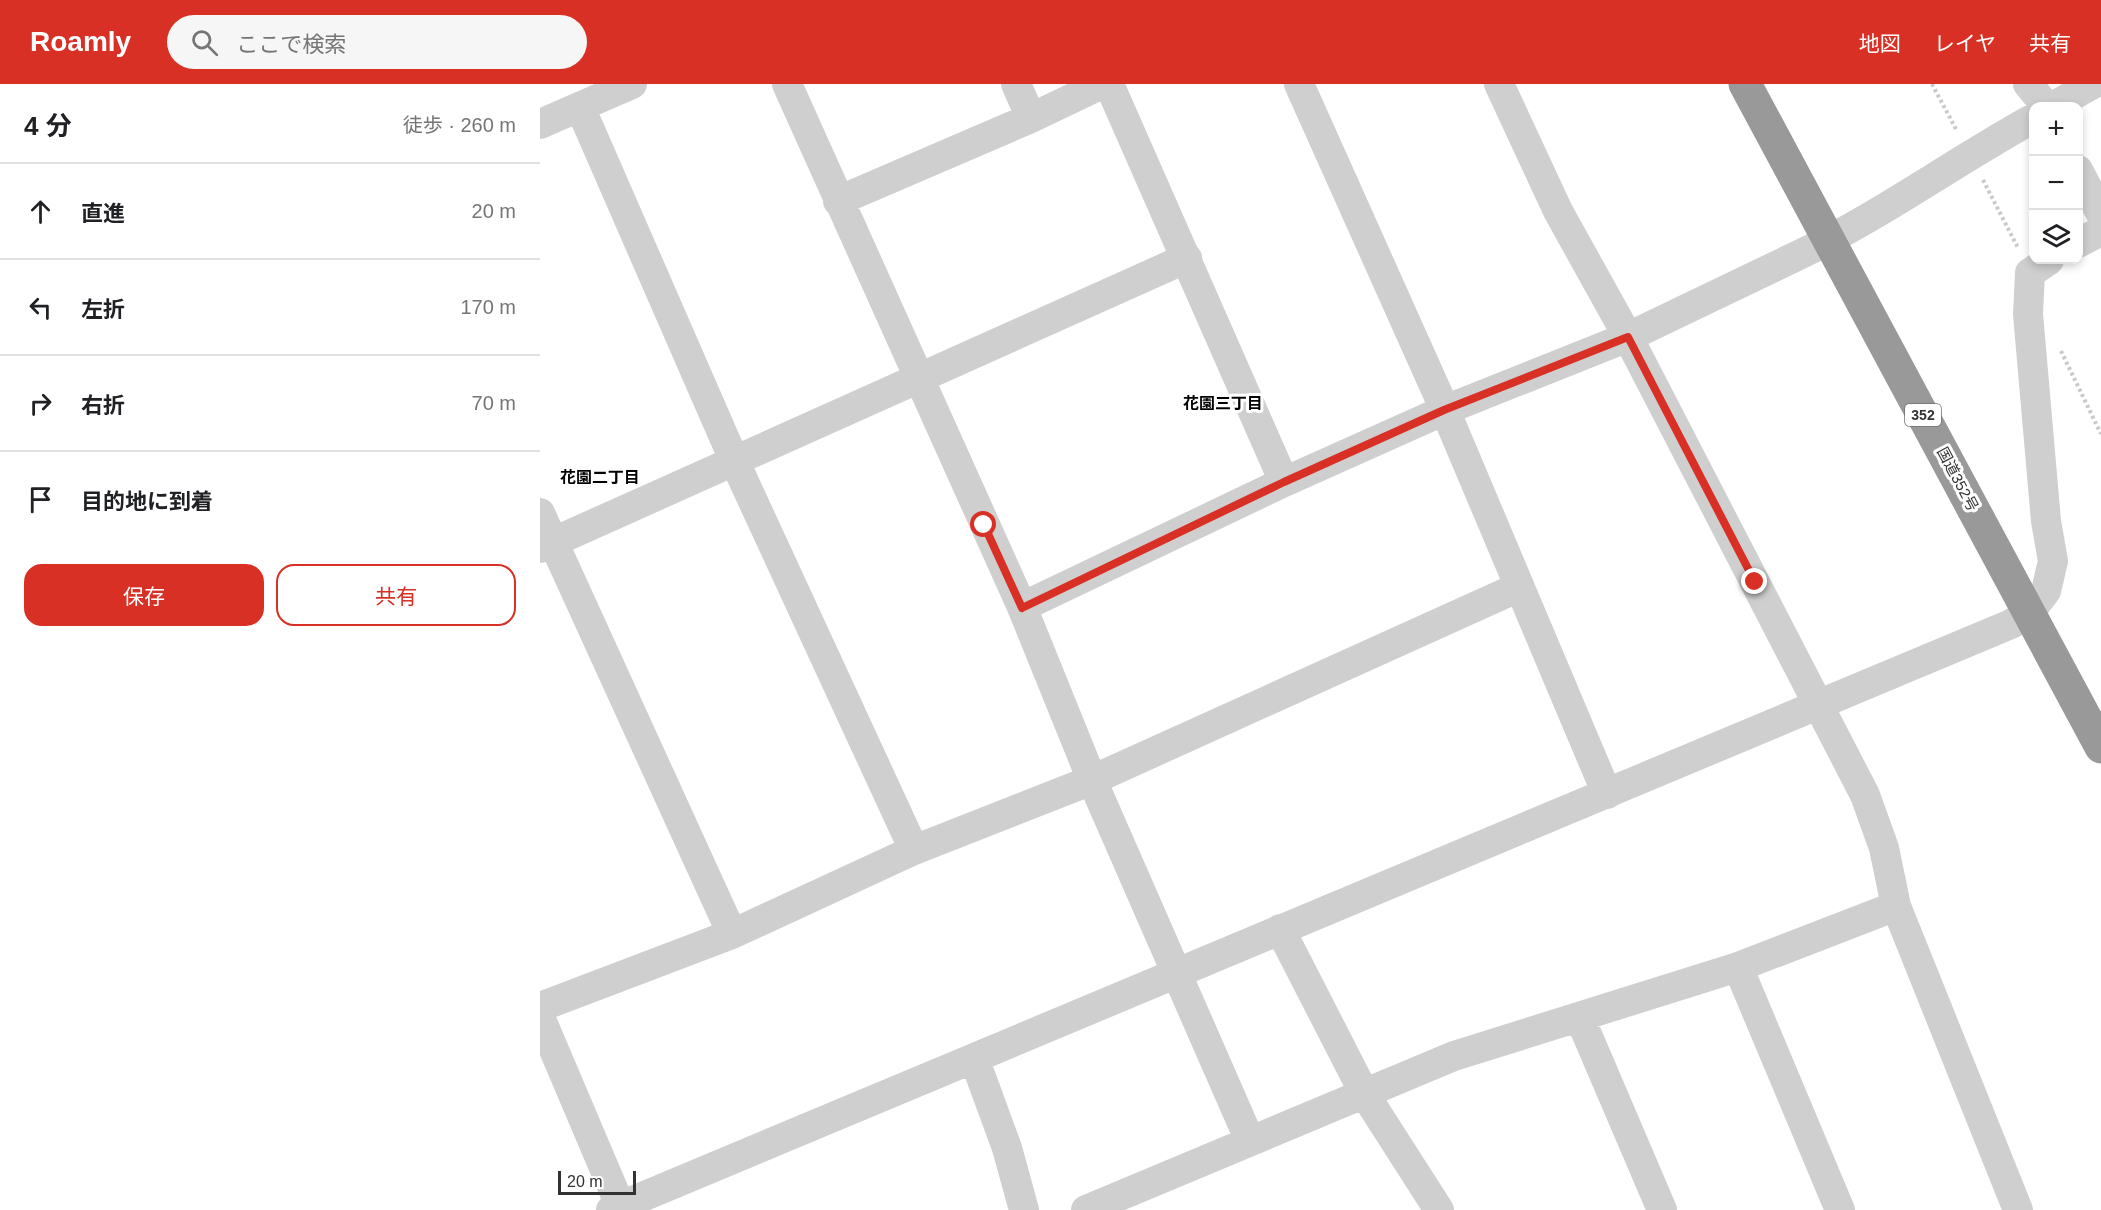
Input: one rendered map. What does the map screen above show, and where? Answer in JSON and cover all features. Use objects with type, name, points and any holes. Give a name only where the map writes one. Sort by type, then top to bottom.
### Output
[{"type":"highway","name":"国道352号","points":[[1745,84],[2101,747]]},
{"type":"street","points":[[540,124],[632,84]]},
{"type":"street","points":[[787,84],[1022,608],[1092,780],[1250,1141]]},
{"type":"street","points":[[1016,84],[1031,118]]},
{"type":"street","points":[[838,201],[1031,118],[1102,84]]},
{"type":"street","points":[[1109,84],[1284,482]]},
{"type":"street","points":[[1299,84],[1444,410],[1607,794]]},
{"type":"street","points":[[1499,84],[1558,211],[1628,337],[1865,795],[1884,848],[1896,906],[2018,1210]]},
{"type":"street","points":[[2028,84],[2043,102]]},
{"type":"street","points":[[2061,102],[2093,84]]},
{"type":"street","points":[[580,107],[734,460],[914,850]]},
{"type":"street","points":[[1022,608],[1284,482],[1444,410],[1628,337],[1829,240],[1970,153],[2029,121]]},
{"type":"street","points":[[2083,178],[2101,214]]},
{"type":"street","points":[[2083,241],[2101,231]]},
{"type":"street","points":[[546,545],[1187,258]]},
{"type":"street","points":[[540,1017],[618,1209],[1280,929],[2012,624],[2030,612],[2046,591],[2053,561],[2046,521],[2029,326],[2040,266]]},
{"type":"street","points":[[540,513],[546,545],[732,934]]},
{"type":"street","points":[[540,1007],[732,934],[914,850],[1092,780],[1519,587]]},
{"type":"street","points":[[1086,1210],[1454,1056],[1738,967],[1896,906]]},
{"type":"street","points":[[1280,929],[1364,1093],[1439,1210]]},
{"type":"street","points":[[1738,967],[1840,1210]]},
{"type":"street","points":[[1580,1018],[1662,1210]]},
{"type":"street","points":[[974,1058],[1007,1148],[1024,1210]]},
{"type":"path","points":[[1932,84],[1970,153],[2040,266]]},
{"type":"path","points":[[2059,347],[2101,434]]},
{"type":"district","name":"花園三丁目","points":[[1223,403]]},
{"type":"district","name":"花園二丁目","points":[[600,477]]},
{"type":"route","points":[[984,525],[1022,608],[1284,482],[1444,410],[1628,337],[1755,582]]}]
